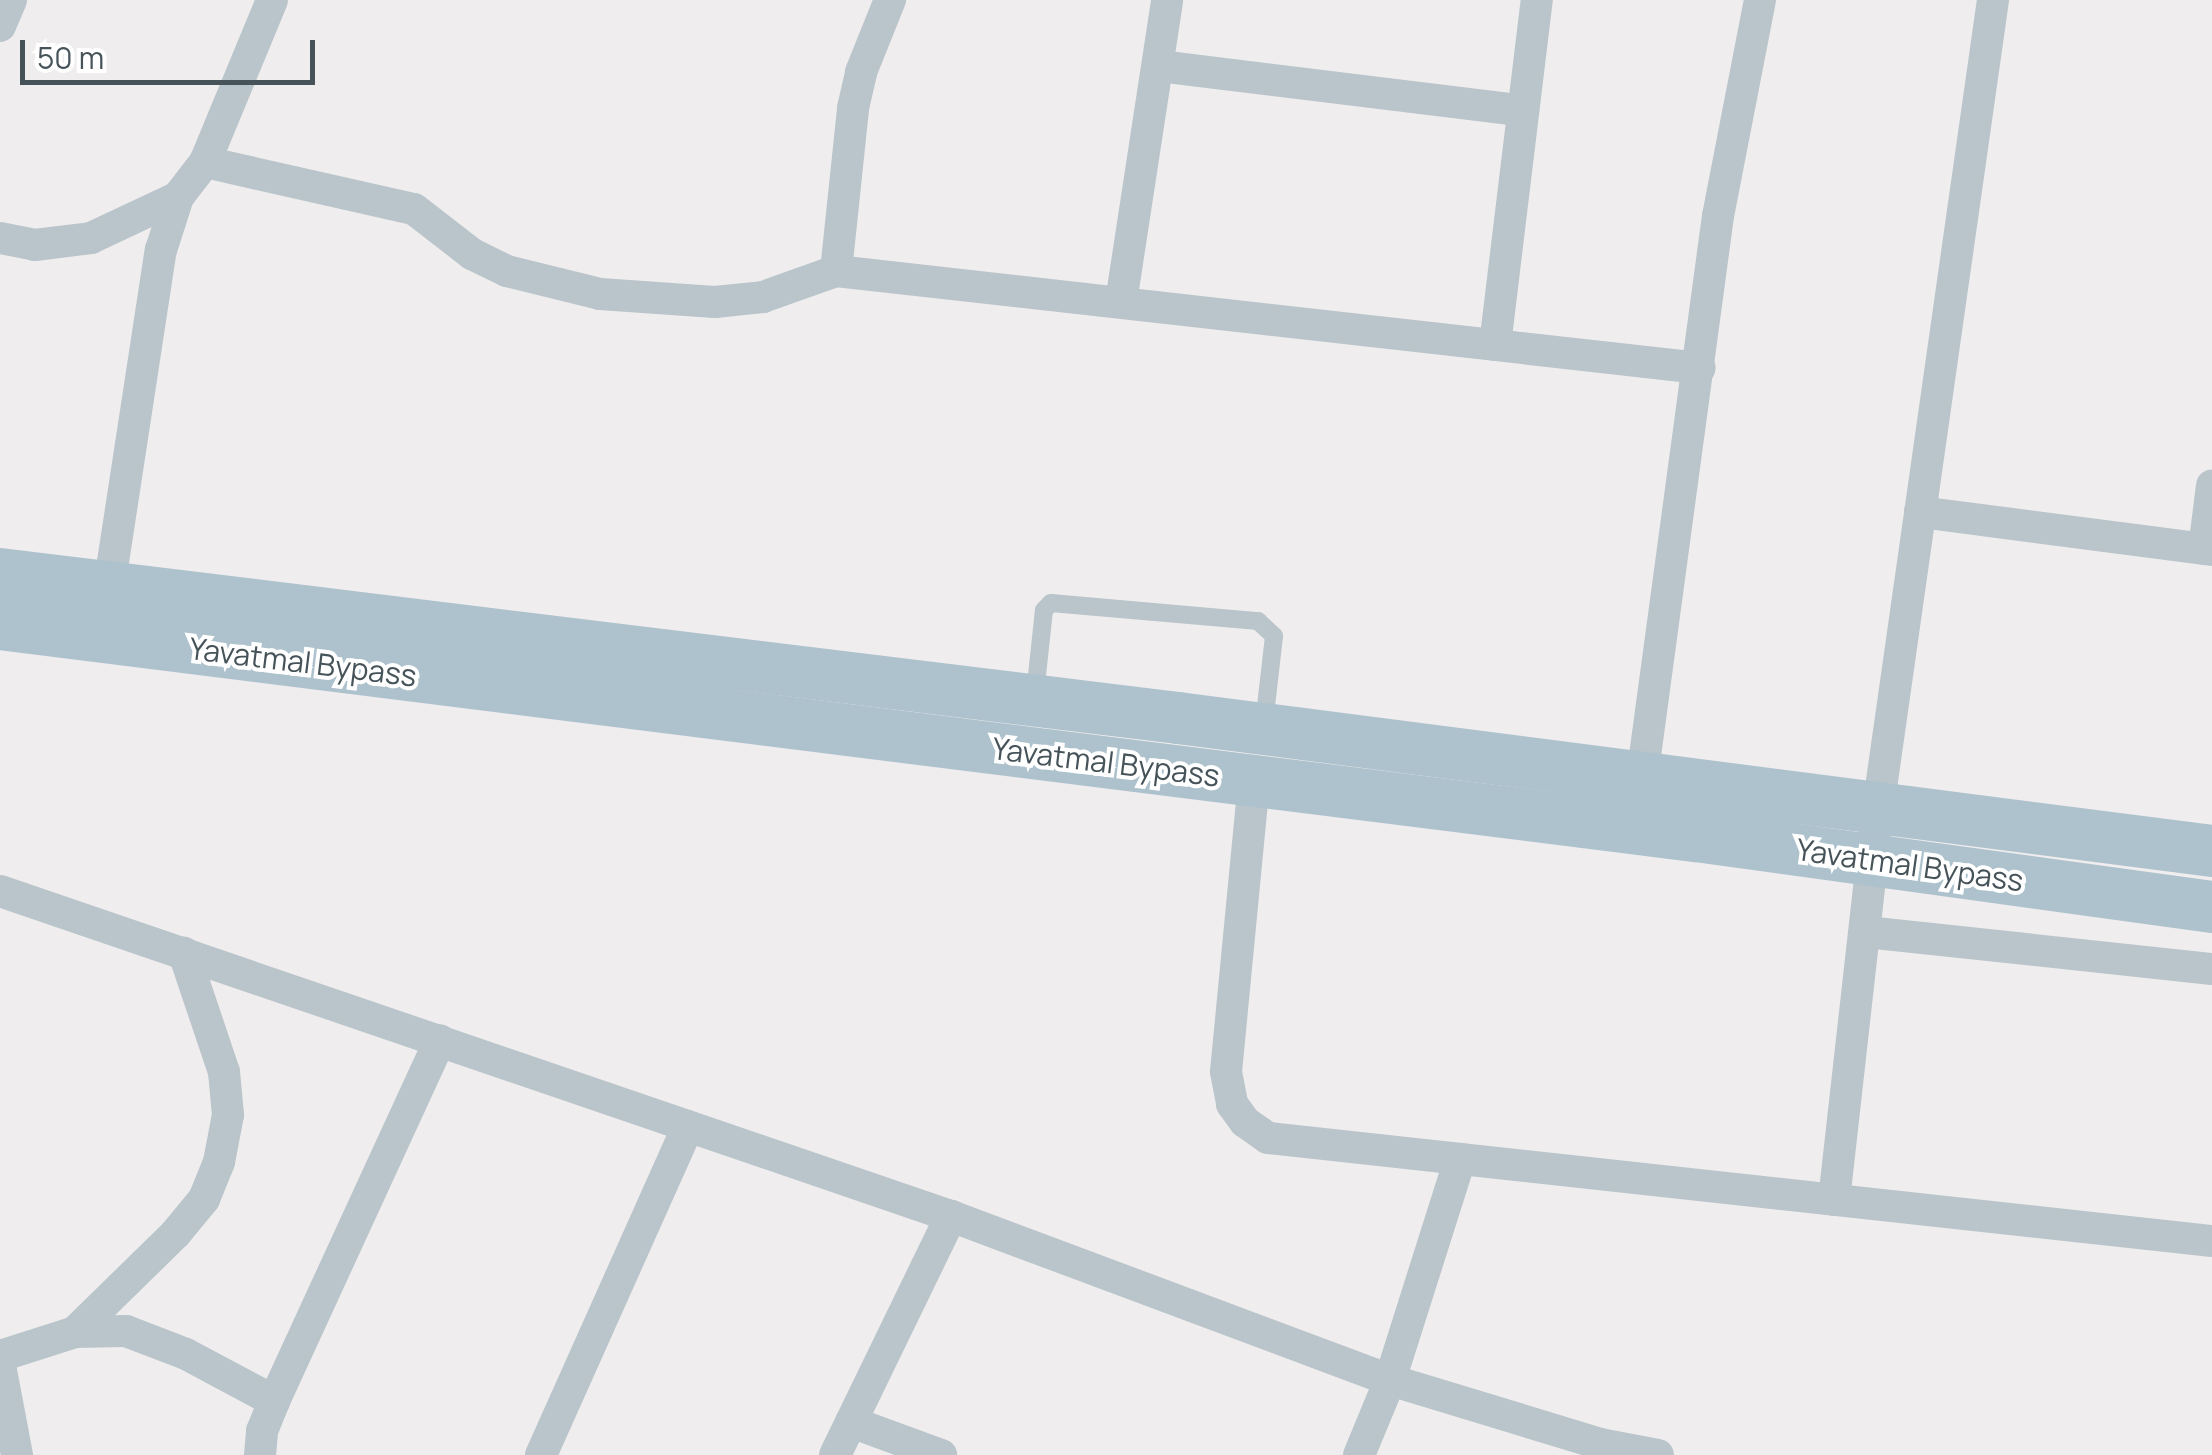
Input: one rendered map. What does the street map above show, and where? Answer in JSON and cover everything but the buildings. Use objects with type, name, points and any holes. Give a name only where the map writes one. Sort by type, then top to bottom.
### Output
[{"type":"main road","name":"Yavatmal Bypass","points":[[0,574],[1263,729],[2212,852]]},
{"type":"main road","name":"Yavatmal Bypass","points":[[0,624],[1254,780],[2212,907]]},
{"type":"street","points":[[0,26],[12,0]]},
{"type":"street","points":[[108,588],[161,250],[178,197],[205,162],[272,0]]},
{"type":"street","points":[[836,271],[853,108],[861,72],[890,0]]},
{"type":"street","points":[[1121,302],[1167,0]]},
{"type":"street","points":[[1495,344],[1537,0]]},
{"type":"street","points":[[1642,778],[1718,216],[1760,0]]},
{"type":"street","points":[[1834,1200],[1878,809],[1993,0]]},
{"type":"street","points":[[1158,66],[1524,111]]},
{"type":"street","points":[[205,162],[414,209],[472,254],[508,271],[600,294],[714,302],[762,297],[836,271],[1700,368]]},
{"type":"street","points":[[0,238],[35,245],[91,238],[178,197]]},
{"type":"street","points":[[1920,512],[2208,549],[2212,486]]},
{"type":"street","points":[[1254,780],[1226,1072],[1232,1104],[1245,1122],[1268,1138],[2212,1242]]},
{"type":"street","points":[[0,891],[951,1216],[1390,1380],[1598,1449],[1658,1455]]},
{"type":"street","points":[[1866,932],[2212,969]]},
{"type":"street","points":[[75,1332],[176,1234],[204,1200],[219,1162],[228,1116],[224,1072],[184,953]]},
{"type":"street","points":[[260,1455],[262,1431],[274,1401],[440,1040]]},
{"type":"street","points":[[541,1455],[688,1126]]},
{"type":"street","points":[[1360,1455],[1390,1380],[1460,1158]]},
{"type":"street","points":[[835,1455],[951,1216]]},
{"type":"street","points":[[0,1356],[75,1332],[126,1331],[186,1354],[274,1401]]},
{"type":"street","points":[[0,1365],[10,1441]]},
{"type":"street","points":[[851,1422],[941,1455]]},
{"type":"lane","points":[[1034,701],[1044,610],[1051,603],[1258,621],[1274,636],[1263,729]]}]
